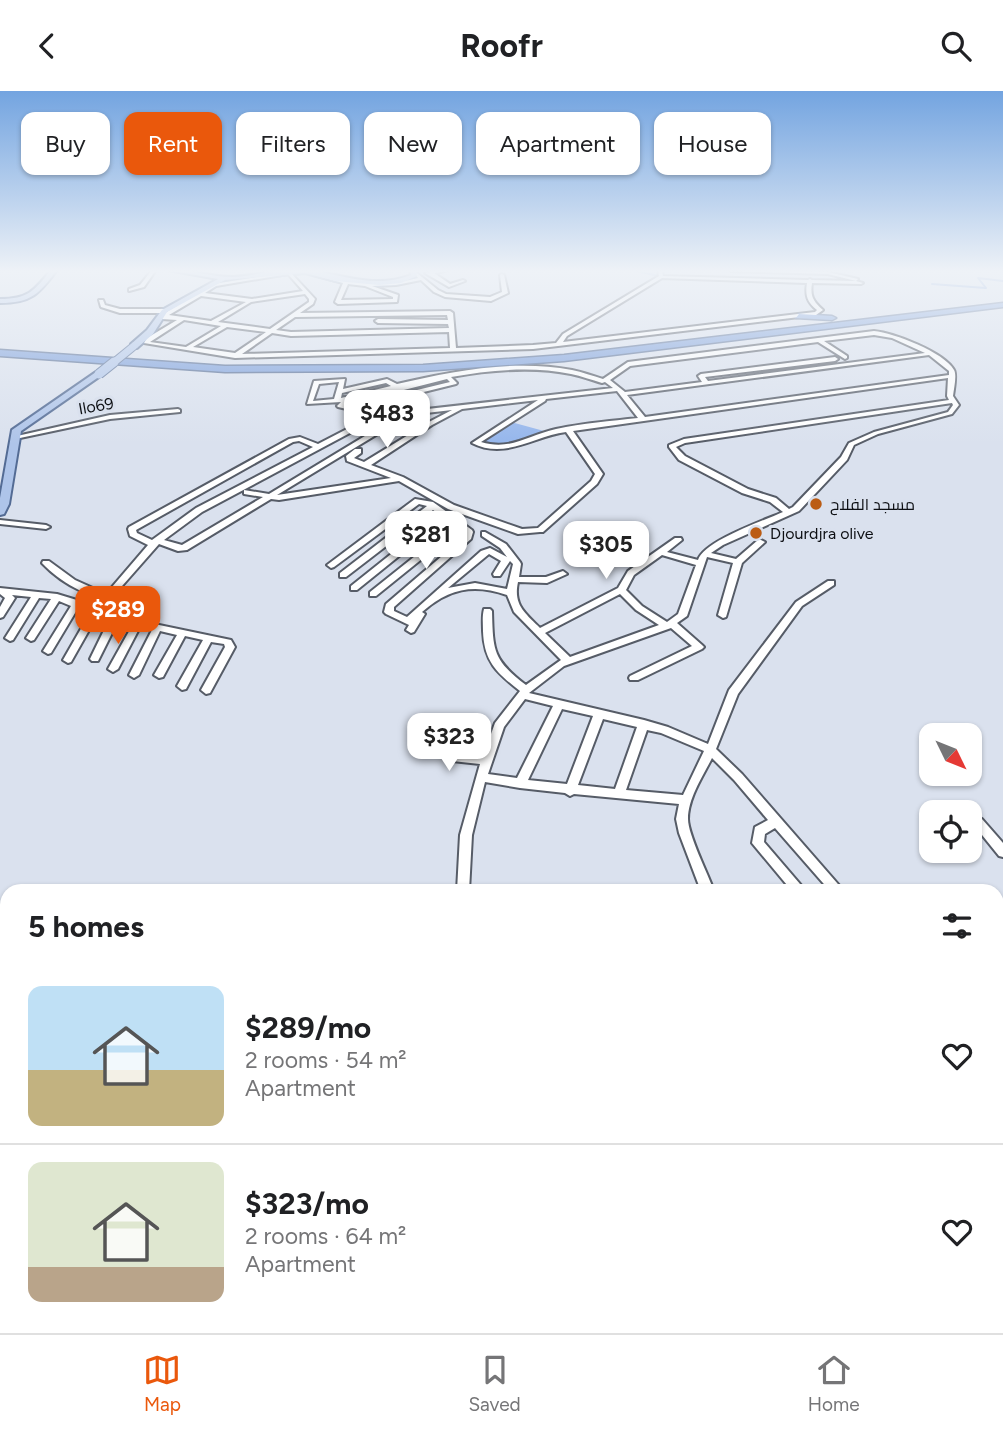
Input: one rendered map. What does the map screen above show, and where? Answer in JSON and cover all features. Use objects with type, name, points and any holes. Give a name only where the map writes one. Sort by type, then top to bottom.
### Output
[{"type":"highway","points":[[0,351],[126,355],[220,363],[401,364],[553,354],[773,328]]},
{"type":"highway","points":[[0,351],[225,369],[381,369],[532,361],[814,328]]},
{"type":"highway","points":[[817,339],[804,333],[823,328]]},
{"type":"highway","points":[[753,335],[800,335],[817,339]]},
{"type":"main road","points":[[0,512],[5,503],[15,432],[99,374],[153,328]]},
{"type":"main road","points":[[0,521],[10,507],[24,424]]},
{"type":"street","points":[[167,328],[147,343],[235,356],[557,345],[699,328]]},
{"type":"street","points":[[186,349],[221,328]]},
{"type":"street","points":[[248,328],[291,334],[425,328]]},
{"type":"street","points":[[235,356],[276,328]]},
{"type":"street","points":[[374,328],[372,332],[376,351]]},
{"type":"street","points":[[451,328],[453,349]]},
{"type":"street","points":[[557,345],[565,335],[576,328]]},
{"type":"street","points":[[463,884],[466,835],[481,777],[499,726],[524,693],[545,674],[568,661],[669,625],[682,616],[702,559],[720,543],[796,509],[844,458],[852,444],[876,433],[950,413],[955,409],[950,396],[953,376],[944,363],[895,336],[882,333],[630,363],[600,382],[572,394]]},
{"type":"street","points":[[817,339],[845,358]]},
{"type":"street","points":[[706,383],[701,376],[918,348]]},
{"type":"street","points":[[108,597],[153,544],[200,510],[376,416],[600,391],[621,392],[706,383],[928,354]]},
{"type":"street","points":[[776,366],[784,373]]},
{"type":"street","points":[[337,401],[343,380],[318,381],[309,402],[320,404],[337,401],[447,376],[510,371],[564,372],[607,382],[621,392],[643,419]]},
{"type":"street","points":[[447,376],[454,383],[351,408],[340,406],[345,402],[447,376]]},
{"type":"street","points":[[548,397],[475,443],[490,449],[507,448],[568,429],[953,376]]},
{"type":"street","points":[[340,392],[387,380],[396,386]]},
{"type":"street","points":[[600,382],[600,391]]},
{"type":"street","points":[[789,513],[773,500],[745,491],[682,458],[671,446],[684,441],[953,401]]},
{"type":"street","points":[[365,465],[428,425],[468,405]]},
{"type":"street","name":"Ilo69","points":[[20,436],[110,417],[178,411]]},
{"type":"street","points":[[163,542],[184,548],[410,412]]},
{"type":"street","points":[[428,425],[415,421],[407,422],[349,457],[400,479],[451,507],[521,532],[534,533],[585,491],[599,474],[568,429]]},
{"type":"street","points":[[153,544],[133,534],[132,529],[218,478],[291,440],[300,439],[337,456]]},
{"type":"street","points":[[247,492],[267,498],[400,479]]},
{"type":"street","points":[[420,489],[437,486]]},
{"type":"street","points":[[331,565],[413,502],[422,501],[433,506],[459,524],[469,532],[467,539],[389,606],[389,612],[413,622]]},
{"type":"street","points":[[343,575],[433,506]]},
{"type":"street","points":[[354,588],[445,515]]},
{"type":"street","points":[[0,521],[46,527]]},
{"type":"street","points":[[373,594],[459,524]]},
{"type":"street","points":[[485,534],[503,546],[516,561],[511,593],[517,610],[568,661]]},
{"type":"street","points":[[539,632],[621,590],[631,573],[678,540]]},
{"type":"street","points":[[723,615],[738,562],[761,543]]},
{"type":"street","points":[[413,622],[484,552],[490,551],[506,560],[497,574]]},
{"type":"street","points":[[659,552],[738,562]]},
{"type":"street","points":[[46,563],[73,582],[108,597],[124,595]]},
{"type":"street","points":[[513,579],[547,580],[563,573]]},
{"type":"street","points":[[705,884],[685,833],[682,819],[686,800],[733,693],[799,604],[831,583]]},
{"type":"street","points":[[413,622],[442,594],[460,587],[482,586],[511,593]]},
{"type":"street","points":[[621,590],[639,608],[699,647],[634,678]]},
{"type":"street","points":[[1,591],[57,597],[114,619],[231,645],[206,690]]},
{"type":"street","points":[[0,615],[10,597],[1,591]]},
{"type":"street","points":[[10,638],[37,594]]},
{"type":"street","points":[[31,638],[57,597]]},
{"type":"street","points":[[48,651],[77,603]]},
{"type":"street","points":[[487,611],[489,656],[524,693],[644,724],[709,749],[832,884]]},
{"type":"street","points":[[68,660],[95,612]]},
{"type":"street","points":[[95,659],[114,619]]},
{"type":"street","points":[[113,669],[137,624]]},
{"type":"street","points":[[134,675],[157,628]]},
{"type":"street","points":[[159,675],[182,634]]},
{"type":"street","points":[[181,686],[208,639]]},
{"type":"street","points":[[520,784],[559,704]]},
{"type":"street","points":[[570,791],[600,713]]},
{"type":"street","points":[[620,793],[644,724]]},
{"type":"street","points":[[423,744],[452,757],[487,761]]},
{"type":"street","points":[[481,777],[570,791],[686,800]]},
{"type":"street","points":[[777,821],[760,831],[758,843],[794,884]]},
{"type":"street","points":[[982,827],[1003,852]]},
{"type":"shaded area","points":[[511,422],[544,431],[523,441],[506,445],[483,441]]},
{"type":"place","name":"مسجد الفلاح","points":[[816,504]]},
{"type":"place","name":"Djourdjra olive","points":[[756,533]]}]
